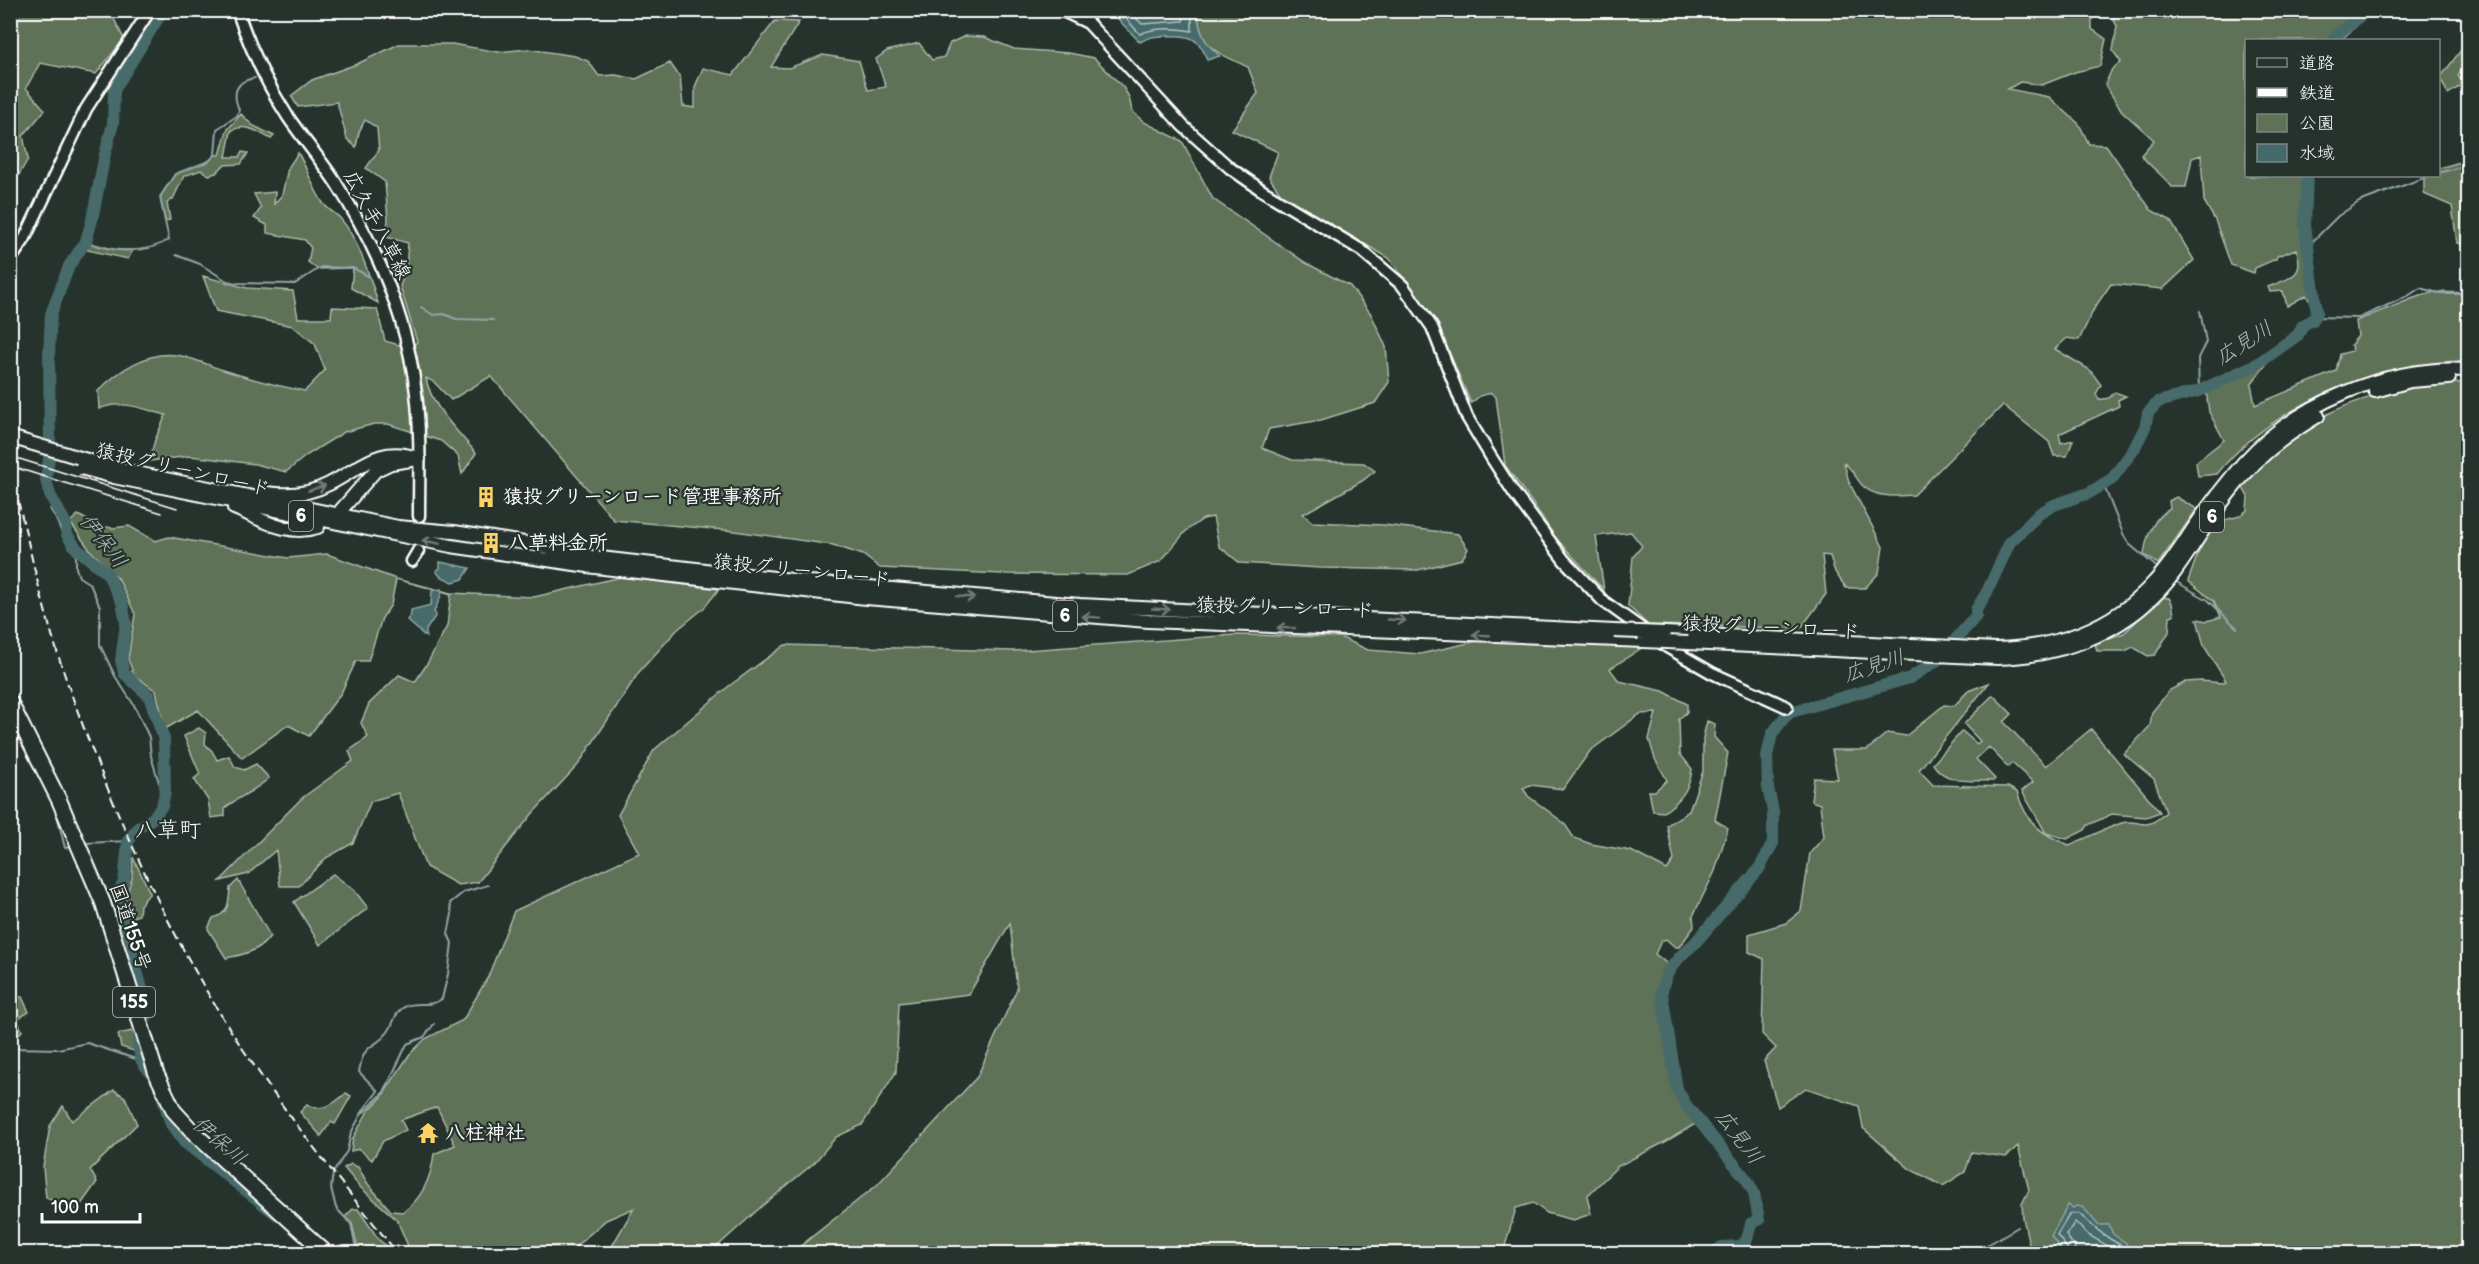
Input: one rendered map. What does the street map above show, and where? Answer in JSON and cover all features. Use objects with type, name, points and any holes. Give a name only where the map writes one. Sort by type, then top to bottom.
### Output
[{"type":"highway","name":"国道155号","points":[[10,702],[59,800],[103,903],[156,1074],[174,1111],[195,1134],[327,1254]]},
{"type":"main road","name":"猿投グリーンロード","points":[[1966,652],[2040,646],[2081,634],[2103,623],[2138,598],[2154,583],[2220,490],[2246,460],[2288,424],[2318,406],[2360,387],[2397,376],[2430,371],[2469,370]]},
{"type":"main road","name":"猿投グリーンロード","points":[[10,446],[206,496],[480,550],[595,567],[866,598],[1148,621],[1920,650],[2008,657],[2043,654],[2086,642],[2126,620],[2159,592],[2246,472],[2270,449],[2293,432],[2342,403],[2372,392],[2410,381],[2469,378]]},
{"type":"main road","name":"猿投グリーンロード","points":[[10,437],[116,473],[156,477],[398,527],[482,537],[584,556],[810,582],[1080,605],[1664,633],[1920,650]]},
{"type":"main road","points":[[156,477],[277,495],[325,486],[370,460],[404,453],[419,459]]},
{"type":"main road","points":[[341,510],[376,470],[391,463],[419,459]]},
{"type":"main road","points":[[206,496],[221,505],[284,529],[306,530],[318,527]]},
{"type":"street","points":[[10,260],[24,240],[86,109],[150,10]]},
{"type":"street","name":"広久手八草線","points":[[237,10],[253,54],[287,116],[336,183],[384,271],[409,348],[416,393],[419,516]]},
{"type":"street","points":[[1061,10],[1088,24],[1183,126],[1230,168],[1263,191],[1361,250],[1403,285],[1432,327],[1467,417],[1491,457],[1514,493],[1564,560],[1603,601],[1667,647],[1712,673],[1787,707]]},
{"type":"green space","points":[[11,10],[110,11],[124,39],[96,74],[40,63],[26,88],[45,110],[23,136],[28,159],[11,189]]},
{"type":"green space","points":[[1204,10],[2092,11],[2092,29],[2106,39],[2100,66],[2075,72],[2042,85],[2020,82],[2008,89],[2049,97],[2079,124],[2089,144],[2106,145],[2151,210],[2170,220],[2194,260],[2163,289],[2111,284],[2095,307],[2079,340],[2067,338],[2055,349],[2090,370],[2101,385],[2096,394],[2099,400],[2109,398],[2115,392],[2126,396],[2118,400],[2119,406],[2059,434],[2061,443],[2073,440],[2067,456],[2054,456],[2049,442],[2003,405],[1914,495],[1886,496],[1873,493],[1862,485],[1844,463],[1849,482],[1883,547],[1879,573],[1865,588],[1846,588],[1835,572],[1830,556],[1822,555],[1826,594],[1801,628],[1648,625],[1628,606],[1633,557],[1642,546],[1631,532],[1596,536],[1604,590],[1553,535],[1505,465],[1496,397],[1491,393],[1480,396],[1471,403],[1436,322],[1389,258],[1283,197],[1269,177],[1278,152],[1232,130],[1258,93],[1248,67],[1214,50],[1208,44],[1200,28],[1198,17]]},
{"type":"green space","points":[[2114,10],[2363,10],[2367,16],[2342,39],[2245,39],[2245,177],[2305,177],[2303,218],[2314,298],[2309,300],[2306,295],[2287,306],[2283,291],[2270,292],[2268,287],[2289,278],[2297,271],[2299,258],[2296,249],[2255,268],[2254,273],[2231,265],[2215,220],[2204,201],[2201,155],[2192,158],[2186,187],[2172,187],[2141,155],[2154,140],[2122,111],[2105,85],[2112,69],[2121,62],[2113,51],[2117,26],[2112,17]]},
{"type":"green space","points":[[775,21],[799,22],[771,67],[789,68],[823,55],[859,61],[868,90],[886,87],[876,59],[887,51],[919,43],[932,60],[944,57],[950,43],[965,36],[984,37],[1014,49],[1069,53],[1094,58],[1123,87],[1129,97],[1132,111],[1144,122],[1182,141],[1213,199],[1306,263],[1350,286],[1371,314],[1386,347],[1389,382],[1375,403],[1321,420],[1269,429],[1262,448],[1292,460],[1364,463],[1375,471],[1362,481],[1303,514],[1312,522],[1384,525],[1458,534],[1468,549],[1462,559],[1418,570],[1320,568],[1240,563],[1219,546],[1213,517],[1203,519],[1186,531],[1161,561],[1128,575],[1002,574],[880,568],[863,555],[833,545],[735,531],[614,520],[491,376],[451,400],[434,382],[426,378],[439,409],[476,453],[462,474],[458,456],[441,441],[388,424],[374,424],[344,432],[307,455],[286,472],[255,464],[190,456],[149,461],[166,415],[124,405],[99,409],[98,391],[123,370],[154,356],[181,356],[252,379],[305,391],[325,370],[315,344],[293,326],[216,311],[203,276],[247,288],[293,291],[298,318],[331,318],[332,307],[377,309],[385,341],[409,348],[417,342],[400,286],[406,268],[408,243],[386,237],[388,220],[385,182],[366,168],[379,150],[377,128],[365,120],[359,132],[356,147],[347,139],[337,102],[298,107],[291,96],[312,80],[357,64],[399,44],[452,44],[498,52],[528,49],[575,56],[588,61],[599,76],[616,75],[636,79],[670,63],[680,77],[683,106],[695,108],[695,87],[703,68],[733,75]]},
{"type":"green space","points":[[2468,47],[2468,59],[2458,76],[2464,84],[2448,94],[2440,78],[2461,50]]},
{"type":"green space","points":[[241,114],[252,125],[274,136],[271,139],[256,131],[241,127],[231,131],[226,157],[239,157],[242,152],[248,153],[241,164],[224,165],[216,173],[209,175],[201,170],[184,176],[173,199],[167,203],[170,220],[165,221],[160,197],[175,174],[209,161],[215,155],[220,155],[227,130]]},
{"type":"green space","points":[[298,153],[323,203],[340,218],[352,236],[363,258],[378,303],[351,288],[353,268],[317,269],[308,262],[311,248],[305,240],[267,233],[267,225],[254,218],[261,208],[254,194],[275,192],[274,204],[282,195],[288,168]]},
{"type":"green space","points":[[2468,162],[2468,245],[2457,243],[2452,206],[2424,194],[2424,177],[2440,177],[2440,168]]},
{"type":"green space","points":[[87,242],[116,250],[133,250],[128,259],[83,249]]},
{"type":"green space","points":[[2434,292],[2468,293],[2468,361],[2435,363],[2400,369],[2365,378],[2331,391],[2267,427],[2240,449],[2217,474],[2198,476],[2196,462],[2224,440],[2209,412],[2206,390],[2253,368],[2284,348],[2268,362],[2251,384],[2255,405],[2336,371],[2340,354],[2352,351],[2351,345],[2358,336],[2356,321]]},
{"type":"green space","points":[[2431,383],[2468,383],[2468,1253],[1979,1253],[1999,1245],[2016,1251],[2025,1250],[2029,1244],[2022,1204],[2029,1190],[2018,1146],[2006,1157],[1972,1152],[1965,1172],[1943,1186],[1910,1169],[1863,1128],[1859,1106],[1806,1088],[1778,1107],[1764,1061],[1776,1048],[1762,1034],[1764,959],[1749,952],[1749,934],[1786,923],[1801,911],[1810,853],[1824,837],[1820,804],[1811,801],[1814,778],[1838,779],[1832,750],[1867,750],[1887,733],[1906,736],[1944,705],[1954,706],[1968,691],[1989,683],[1919,770],[1933,785],[2008,787],[2017,792],[2025,811],[2036,826],[2069,845],[2122,823],[2147,824],[2159,819],[2166,812],[2154,779],[2124,754],[2150,726],[2152,712],[2170,690],[2186,682],[2222,683],[2226,681],[2204,646],[2197,619],[2207,621],[2221,617],[2214,601],[2188,581],[2200,550],[2212,528],[2225,520],[2240,516],[2247,510],[2248,497],[2242,486],[2281,447],[2314,422],[2364,399]]},
{"type":"green space","points":[[2176,497],[2197,509],[2158,564],[2144,555],[2147,541],[2155,522],[2170,508],[2169,501]]},
{"type":"green space","points":[[78,515],[96,525],[112,528],[129,526],[155,541],[169,537],[288,558],[327,554],[396,579],[391,605],[382,618],[368,661],[356,661],[341,693],[309,736],[288,725],[242,758],[198,710],[165,729],[156,691],[134,675],[128,659],[135,614],[119,580],[89,549],[70,522]]},
{"type":"green space","points":[[621,577],[719,589],[704,608],[677,630],[639,672],[578,765],[533,813],[478,882],[458,885],[426,867],[398,793],[371,801],[353,843],[326,858],[299,886],[280,886],[276,850],[248,874],[220,881],[302,798],[353,761],[349,751],[368,737],[361,723],[369,704],[399,675],[415,682],[427,664],[447,626],[451,594],[396,579],[451,593],[534,597]]},
{"type":"green space","points":[[2162,597],[2169,598],[2174,615],[2170,616],[2169,632],[2155,655],[2148,656],[2133,647],[2125,651],[2097,651],[2095,643],[2124,633]]},
{"type":"green space","points":[[1235,635],[1340,637],[1368,650],[1420,654],[1482,640],[1643,647],[1610,669],[1619,681],[1663,691],[1687,704],[1687,712],[1679,719],[1680,754],[1692,769],[1689,783],[1679,799],[1664,812],[1653,811],[1649,791],[1655,791],[1667,780],[1655,759],[1649,739],[1656,713],[1640,714],[1590,751],[1563,789],[1530,785],[1523,788],[1528,796],[1564,823],[1574,838],[1591,844],[1631,851],[1667,870],[1674,860],[1667,825],[1689,811],[1703,771],[1703,738],[1707,721],[1715,724],[1714,737],[1728,753],[1715,820],[1728,828],[1715,871],[1693,916],[1694,927],[1679,947],[1675,947],[1666,939],[1661,941],[1655,954],[1670,966],[1660,981],[1660,992],[1674,1088],[1697,1123],[1618,1166],[1587,1196],[1591,1214],[1573,1220],[1547,1213],[1533,1203],[1516,1208],[1503,1253],[788,1253],[799,1247],[877,1185],[977,1077],[1017,989],[1010,923],[969,994],[899,1003],[896,1072],[862,1125],[836,1137],[814,1163],[710,1253],[608,1253],[634,1208],[606,1220],[568,1253],[411,1253],[397,1220],[360,1187],[344,1168],[351,1164],[358,1167],[368,1184],[391,1211],[403,1212],[410,1207],[428,1179],[434,1154],[455,1145],[437,1107],[401,1120],[406,1130],[383,1141],[372,1160],[359,1149],[351,1151],[353,1138],[368,1111],[381,1098],[409,1055],[425,1039],[463,1020],[488,977],[514,911],[639,853],[618,815],[654,750],[729,686],[785,645],[1013,651]]},
{"type":"green space","points":[[1993,695],[2012,714],[2004,722],[2046,766],[2091,729],[2160,812],[2146,817],[2112,814],[2088,825],[2085,830],[2067,839],[2046,833],[2022,791],[2033,782],[2012,763],[2008,767],[1989,747],[1976,759],[1995,779],[1993,781],[1960,780],[1939,771],[1933,764],[1962,731],[1977,744],[1980,741],[1964,724]]},
{"type":"green space","points":[[199,728],[206,733],[205,744],[217,760],[229,756],[235,767],[244,770],[256,764],[269,778],[225,808],[225,816],[211,818],[208,800],[194,779],[200,774],[184,736]]},
{"type":"green space","points":[[133,857],[150,893],[140,905],[139,915],[129,918],[124,902],[132,878]]},
{"type":"green space","points":[[333,874],[354,890],[368,908],[320,945],[294,902]]},
{"type":"green space","points":[[238,880],[270,936],[256,949],[226,958],[208,929],[213,918],[225,910],[230,888]]},
{"type":"green space","points":[[10,997],[22,997],[29,1012],[17,1019],[22,1031],[15,1038],[11,1035]]},
{"type":"green space","points":[[133,1031],[137,1052],[121,1047],[118,1034]]},
{"type":"green space","points":[[114,1090],[125,1097],[137,1124],[90,1170],[97,1182],[77,1210],[46,1198],[43,1167],[50,1126],[63,1106],[72,1121]]},
{"type":"green space","points":[[346,1093],[351,1096],[335,1124],[331,1122],[321,1136],[300,1112],[307,1105],[318,1108],[328,1106]]},
{"type":"green space","points":[[353,1209],[358,1209],[379,1240],[396,1253],[359,1253],[352,1224],[345,1217]]},
{"type":"water","points":[[1110,11],[1204,11],[1198,17],[1200,29],[1207,43],[1220,56],[1207,60],[1201,46],[1187,37],[1156,36],[1140,42]]},
{"type":"water","points":[[440,562],[470,568],[463,579],[453,582],[440,576],[436,571],[440,568]]},
{"type":"water","points":[[441,589],[442,593],[434,612],[436,615],[426,630],[426,637],[407,620],[411,615],[411,610],[431,605],[432,591]]},
{"type":"water","points":[[2068,1205],[2073,1208],[2078,1206],[2084,1208],[2098,1225],[2109,1225],[2113,1234],[2126,1243],[2129,1253],[2064,1253],[2051,1236]]},
{"type":"waterway","name":"伊保川","points":[[147,1016],[146,1003],[116,896],[124,882],[128,841],[139,827],[153,818],[162,806],[165,792],[164,739],[149,696],[124,673],[121,660],[126,623],[122,602],[107,573],[77,549],[67,535],[66,524],[50,495],[46,480],[50,451],[51,314],[69,266],[86,241],[92,220],[113,124],[114,90],[163,10]]},
{"type":"waterway","name":"広見川","points":[[2334,39],[2367,10]]},
{"type":"waterway","points":[[82,244],[87,242],[118,250],[139,250],[169,240],[160,197],[175,174],[209,161],[215,155],[217,129],[237,116],[239,110],[236,93],[239,85],[255,78]]},
{"type":"waterway","points":[[2440,172],[2468,165]]},
{"type":"waterway","name":"広見川","points":[[1712,1254],[1722,1247],[1739,1246],[1747,1240],[1751,1223],[1759,1220],[1754,1193],[1747,1180],[1686,1105],[1677,1089],[1662,993],[1665,979],[1673,966],[1759,869],[1773,843],[1773,811],[1768,788],[1767,756],[1772,734],[1791,712],[1910,678],[1939,659],[1976,616],[1976,610],[2010,542],[2040,513],[2054,505],[2089,493],[2112,479],[2134,449],[2145,427],[2148,413],[2158,402],[2199,391],[2257,364],[2298,335],[2303,325],[2313,320],[2317,313],[2305,225],[2307,177]]},
{"type":"waterway","points":[[2308,246],[2338,216],[2359,202],[2426,177]]},
{"type":"waterway","points":[[176,255],[200,264],[227,281],[236,283],[295,284],[321,267],[353,268],[370,277]]},
{"type":"waterway","points":[[2315,317],[2359,318],[2408,296],[2420,288],[2442,294],[2468,294]]},
{"type":"waterway","points":[[421,307],[433,315],[444,314],[456,319],[493,320]]},
{"type":"waterway","points":[[2199,391],[2198,358],[2206,342],[2200,311]]},
{"type":"waterway","points":[[2104,486],[2129,544],[2159,569]]},
{"type":"waterway","points":[[50,509],[71,550],[76,555],[79,577],[90,584],[100,607],[100,645],[115,676],[134,705],[149,737],[151,756],[159,783]]},
{"type":"waterway","points":[[2173,580],[2208,600],[2237,628]]},
{"type":"waterway","points":[[56,811],[65,848],[72,846]]},
{"type":"waterway","points":[[86,843],[128,841]]},
{"type":"waterway","points":[[357,1254],[351,1224],[336,1208],[331,1188],[333,1173],[347,1151],[351,1133],[364,1109],[378,1091],[359,1072],[361,1062],[366,1051],[388,1032],[402,1008],[437,1002],[442,999],[452,943],[448,934],[452,914],[450,903],[464,892],[488,885]]},
{"type":"waterway","points":[[364,1112],[384,1092],[407,1044],[424,1037],[434,1024]]},
{"type":"waterway","name":"伊保川","points":[[140,1030],[141,1058],[154,1077]]},
{"type":"waterway","points":[[10,1048],[58,1049],[87,1043],[142,1061]]},
{"type":"waterway","name":"伊保川","points":[[163,1099],[171,1124],[184,1142],[276,1214]]},
{"type":"waterway","points":[[1964,1254],[1989,1244],[2018,1227]]},
{"type":"waterway","points":[[1739,1246],[1756,1254]]},
{"type":"waterway","points":[[1804,1254],[1811,1254]]},
{"type":"waterway","points":[[1935,1254],[1962,1254]]},
{"type":"tram line","points":[[10,456],[177,508]]},
{"type":"tram line","points":[[10,466],[162,513]]},
{"type":"railway","points":[[10,425],[16,469]]},
{"type":"railway","points":[[10,461],[39,586],[65,675],[100,770],[167,918],[206,990],[249,1059],[297,1125],[398,1254]]},
{"type":"place","name":"猿投グリーンロード管理事務所","points":[[486,497]]},
{"type":"place","name":"八草料金所","points":[[491,543]]},
{"type":"place","name":"八柱神社","points":[[428,1133]]},
{"type":"district","name":"八草町","points":[[168,830]]}]
